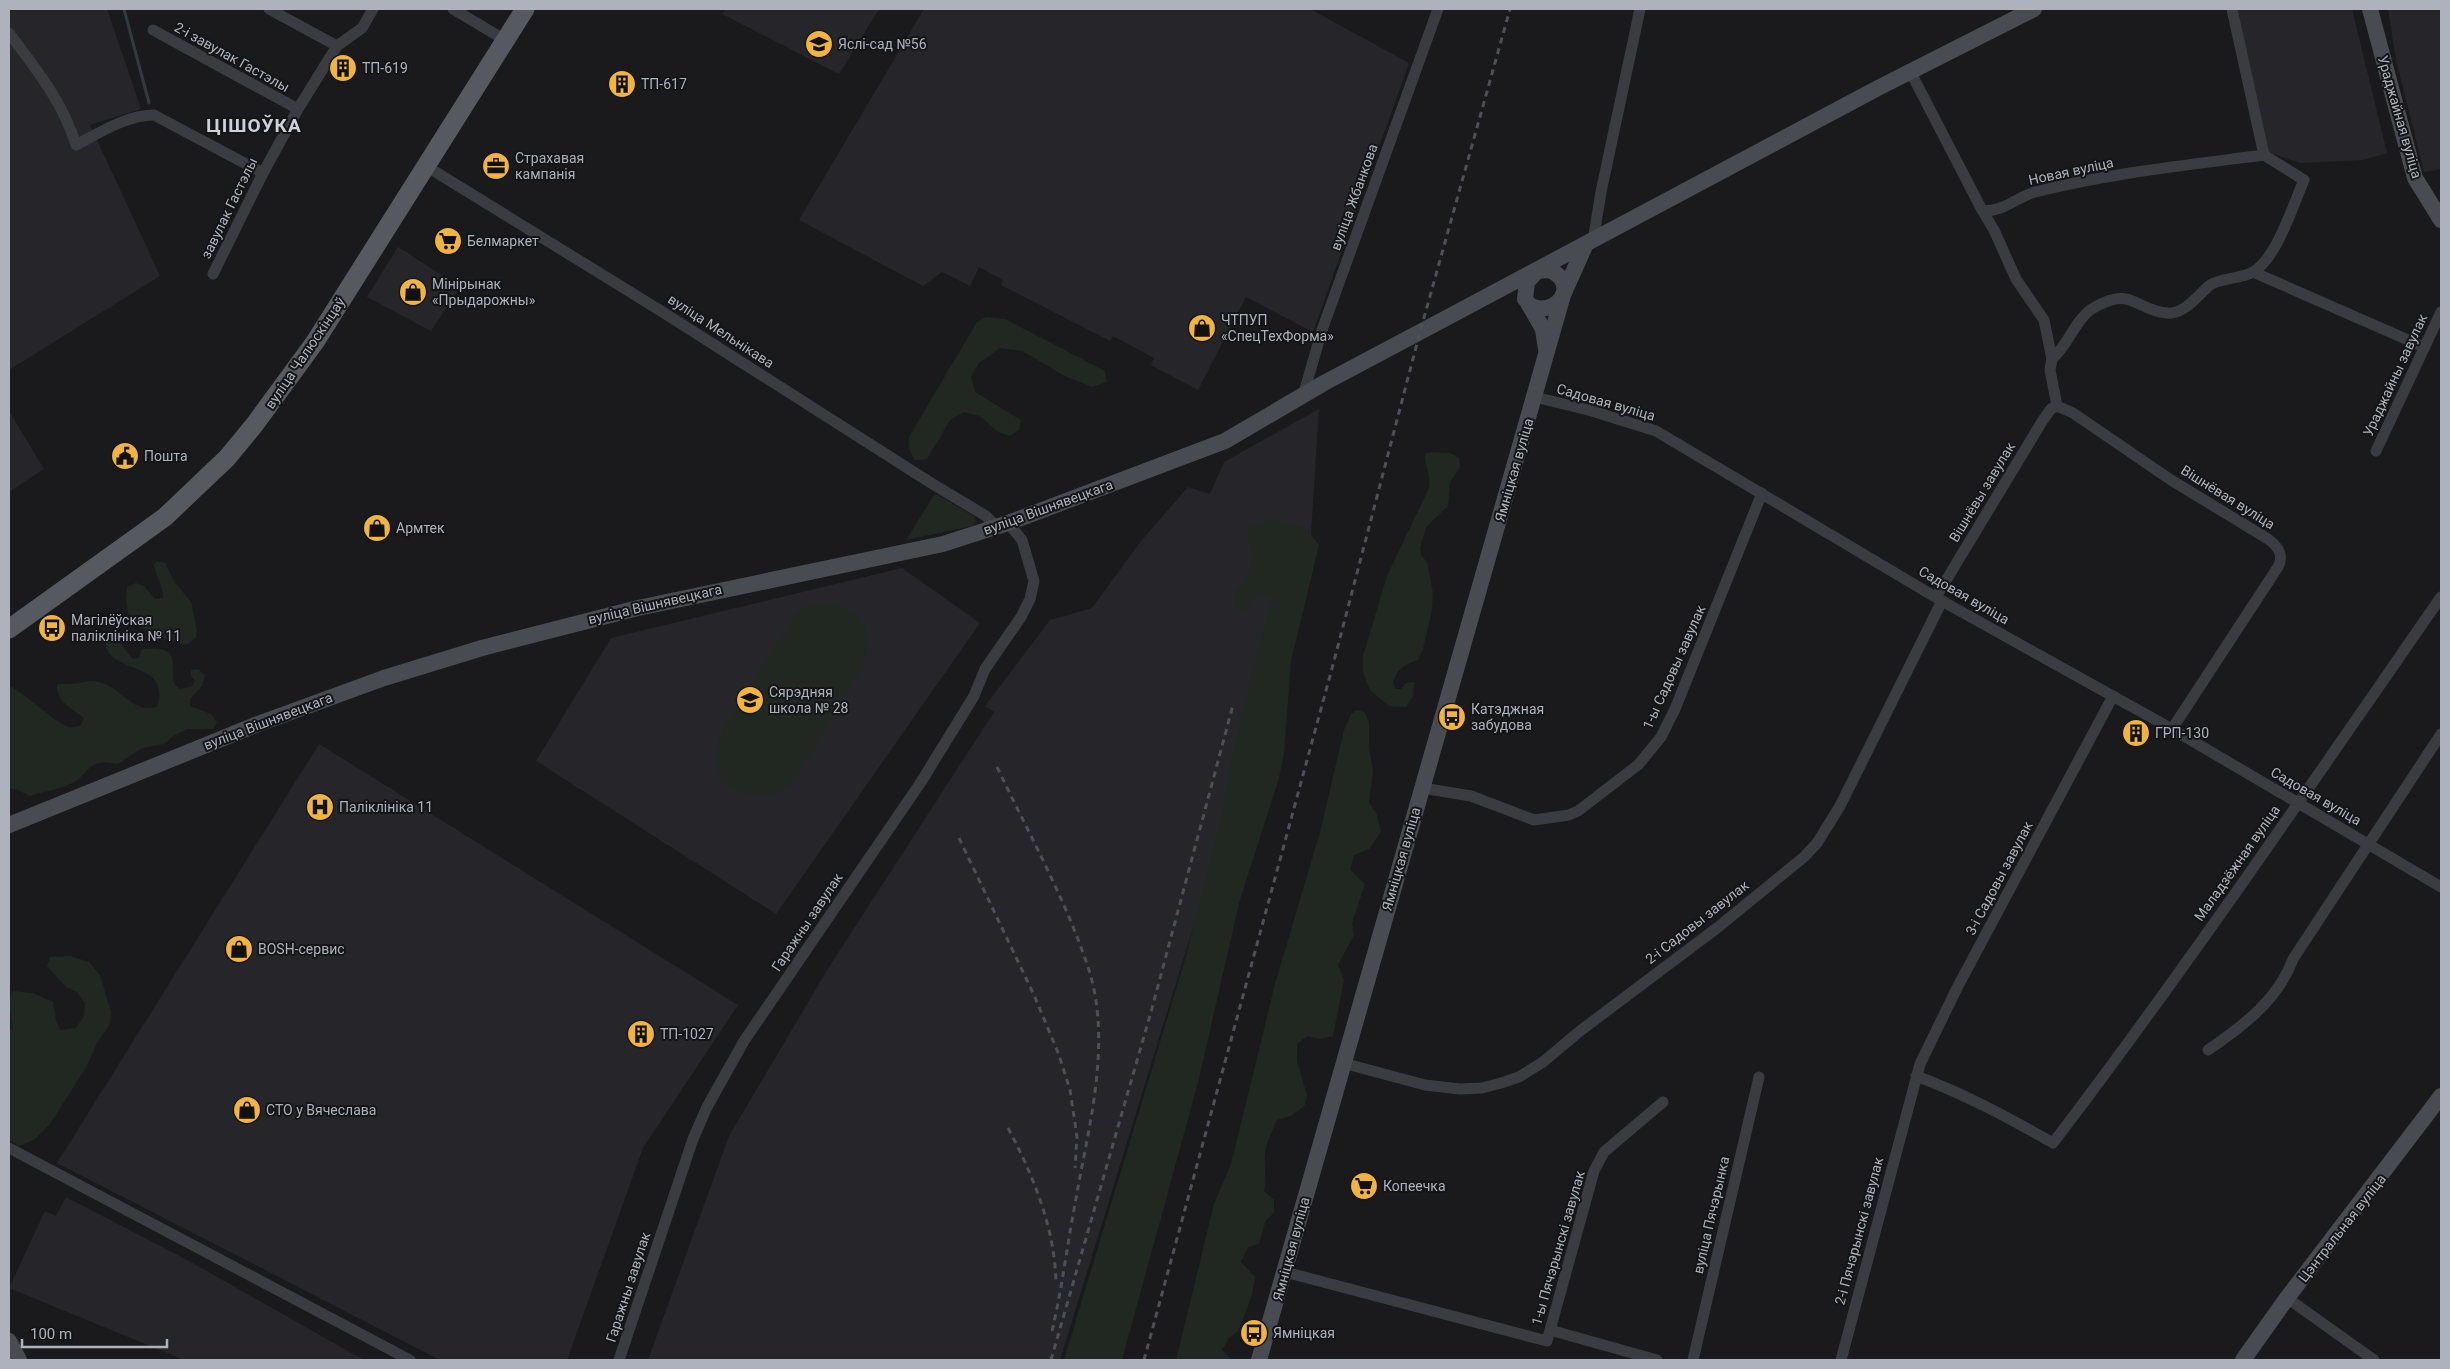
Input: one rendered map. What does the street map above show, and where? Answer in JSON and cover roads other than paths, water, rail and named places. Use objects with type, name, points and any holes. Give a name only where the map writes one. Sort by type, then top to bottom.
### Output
[{"type":"main road","name":"вуліца Чалюскінцаў","points":[[9,629],[164,516],[226,458],[276,397],[315,342],[525,9]]},
{"type":"main road","name":"вуліца Вішнявецкага","points":[[9,825],[258,724],[384,678],[482,648],[646,606],[942,544],[1002,525],[1226,441],[1303,396],[1910,71],[2034,9]]},
{"type":"main road","name":"Ураджайная вуліца","points":[[2370,9],[2415,178],[2434,198],[2441,220]]},
{"type":"main road","name":"Ямніцкая вуліца","points":[[1260,1360],[1422,788],[1547,359],[1563,295],[1589,243]]},
{"type":"main road","points":[[1494,294],[1511,295],[1528,302],[1542,308],[1551,307],[1563,295],[1564,287],[1560,276],[1549,270],[1537,271],[1527,282],[1528,302],[1544,329],[1547,359]]},
{"type":"main road","name":"Цэнтральная вуліца","points":[[2242,1360],[2441,1096]]},
{"type":"main road","points":[[9,1341],[19,1360]]},
{"type":"street","points":[[268,9],[337,46]]},
{"type":"street","name":"завулак Гастэлы","points":[[213,274],[263,173],[298,110],[337,46],[362,28],[373,9]]},
{"type":"street","points":[[453,9],[505,40]]},
{"type":"street","name":"вуліца Жбанкова","points":[[1303,396],[1322,330],[1438,9]]},
{"type":"street","points":[[1589,243],[1640,9]]},
{"type":"street","points":[[2052,359],[2085,314],[2094,307],[2124,298],[2170,313],[2186,306],[2213,284],[2240,278],[2267,262],[2304,180],[2264,154],[2232,9]]},
{"type":"street","name":"2-і завулак Гастэлы","points":[[152,30],[298,110]]},
{"type":"street","points":[[9,33],[69,120],[76,146],[105,130],[143,115],[154,115],[263,173]]},
{"type":"street","points":[[1910,71],[1994,230],[2016,279],[2044,320],[2052,359],[2050,370],[2057,406]]},
{"type":"street","name":"Новая вуліца","points":[[1982,210],[1998,208],[2034,192],[2100,179],[2264,154]]},
{"type":"street","name":"вуліца Мельнікава","points":[[426,166],[661,311],[931,484],[1002,525]]},
{"type":"street","points":[[2253,272],[2424,347]]},
{"type":"street","name":"Ураджайны завулак","points":[[2376,451],[2441,312]]},
{"type":"street","name":"Садовая вуліца","points":[[1535,397],[1592,411],[1656,431],[1939,599],[2172,729],[2298,804],[2307,807],[2369,843]]},
{"type":"street","name":"Вішнёвы завулак","points":[[1939,599],[2042,420],[2051,409],[2057,406]]},
{"type":"street","name":"Вішнёвая вуліца","points":[[2057,406],[2074,413],[2170,480],[2268,539],[2280,551],[2281,560],[2278,567],[2172,729]]},
{"type":"street","name":"1-ы Садовы завулак","points":[[1422,788],[1471,796],[1528,819],[1541,821],[1560,818],[1578,811],[1638,764],[1661,737],[1675,710],[1762,493]]},
{"type":"street","name":"Гаражны завулак","points":[[619,1360],[693,1139],[707,1107],[749,1034],[921,782],[974,696],[985,669],[1021,616],[1030,599],[1034,581],[1022,540],[1002,525]]},
{"type":"street","name":"Маладзёжная вуліца","points":[[1916,1076],[1950,1088],[1989,1106],[2053,1143],[2093,1092],[2298,804],[2441,598]]},
{"type":"street","name":"2-і Садовы завулак","points":[[1344,1063],[1425,1085],[1460,1089],[1482,1088],[1501,1083],[1527,1073],[1543,1062],[1580,1031],[1717,928],[1804,857],[1817,843],[1840,806],[1939,599]]},
{"type":"street","name":"3-і Садовы завулак","points":[[1906,1110],[1916,1076],[1928,1046],[1957,988],[2113,696]]},
{"type":"street","points":[[2208,1050],[2230,1035],[2269,1002],[2286,978],[2293,959],[2441,734]]},
{"type":"street","points":[[2369,843],[2441,887]]},
{"type":"street","name":"вуліца Пячэрынка","points":[[1692,1360],[1760,1077]]},
{"type":"street","name":"1-ы Пячэрынскі завулак","points":[[1549,1335],[1594,1171],[1604,1152],[1663,1102]]},
{"type":"street","name":"2-і Пячэрынскі завулак","points":[[1841,1360],[1906,1110]]},
{"type":"street","points":[[9,1148],[410,1360]]},
{"type":"street","points":[[1285,1272],[1657,1360]]},
{"type":"street","points":[[2287,1298],[2374,1360]]},
{"type":"waterway","points":[[124,9],[149,103]]},
{"type":"railway","points":[[1144,1360],[1334,661],[1420,332],[1510,9]]},
{"type":"railway","points":[[1051,1360],[1151,1012],[1233,705]]},
{"type":"railway","points":[[997,767],[1079,941],[1095,996],[1098,1025],[1096,1086],[1052,1331]]},
{"type":"railway","points":[[959,838],[1034,995],[1059,1055],[1070,1090],[1077,1137],[1075,1168]]},
{"type":"railway","points":[[1008,1128],[1026,1164],[1041,1202],[1052,1242],[1056,1283]]},
{"type":"place","name":"Яслі-сад №56","points":[[819,44]]},
{"type":"place","name":"ТП-619","points":[[343,68]]},
{"type":"place","name":"ТП-617","points":[[622,84]]},
{"type":"place","name":"Страхавая кампанія","points":[[496,166]]},
{"type":"place","name":"Белмаркет","points":[[448,241]]},
{"type":"place","name":"Мінірынак «Прыдарожны»","points":[[413,292]]},
{"type":"place","name":"ЧТПУП «СпецТехФорма»","points":[[1202,328]]},
{"type":"place","name":"Пошта","points":[[125,456]]},
{"type":"place","name":"Армтек","points":[[377,528]]},
{"type":"place","name":"Магілёўская паліклініка № 11","points":[[52,628]]},
{"type":"place","name":"Сярэдняя школа № 28","points":[[750,700]]},
{"type":"place","name":"Катэджная забудова","points":[[1452,717]]},
{"type":"place","name":"ГРП-130","points":[[2136,733]]},
{"type":"place","name":"Паліклініка 11","points":[[320,807]]},
{"type":"place","name":"BOSH-сервис","points":[[239,949]]},
{"type":"place","name":"ТП-1027","points":[[641,1034]]},
{"type":"place","name":"СТО у Вячеслава","points":[[247,1110]]},
{"type":"place","name":"Копеечка","points":[[1364,1186]]},
{"type":"place","name":"Ямніцкая","points":[[1254,1333]]},
{"type":"district","name":"ЦІШОЎКА","points":[[254,125]]}]
